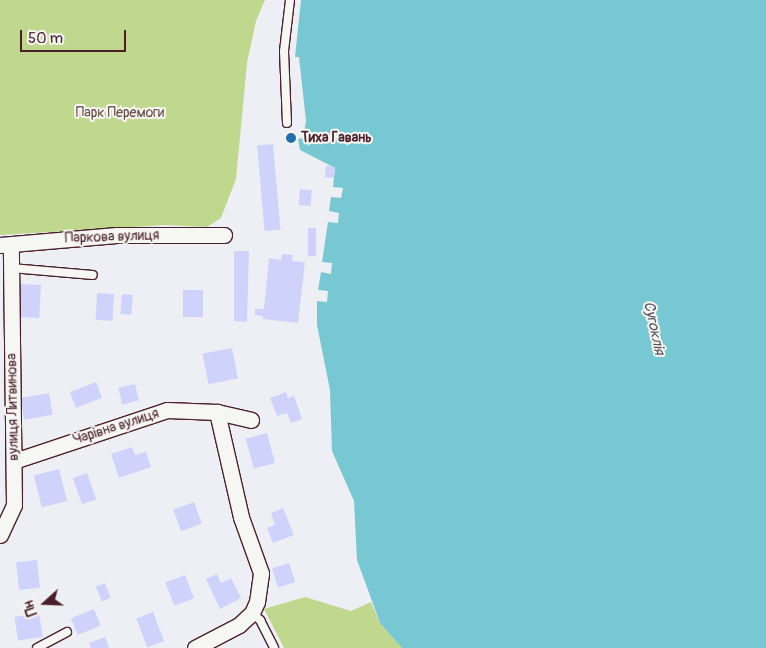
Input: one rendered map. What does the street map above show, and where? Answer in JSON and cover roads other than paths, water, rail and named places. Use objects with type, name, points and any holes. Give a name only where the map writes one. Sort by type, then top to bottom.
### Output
[{"type":"street","name":"Паркова вулиця","points":[[6,245],[117,235],[224,235]]},
{"type":"street","name":"вулиця Литвинова","points":[[0,535],[14,505],[11,268],[6,245]]},
{"type":"street","name":"Чарівна вулиця","points":[[14,461],[168,410],[217,412],[251,420]]},
{"type":"street","points":[[195,648],[239,625],[252,613],[258,602],[261,573],[241,517],[217,412]]},
{"type":"lane","points":[[287,123],[284,51],[290,0]]},
{"type":"lane","points":[[11,268],[92,275]]},
{"type":"lane","points":[[252,613],[260,620],[274,648]]},
{"type":"lane","points":[[37,648],[67,632]]},
{"type":"water","name":"Сугоклія","points":[[301,0],[766,0],[766,648],[402,648],[380,623],[357,560],[354,501],[332,451],[330,390],[317,325],[317,301],[327,302],[328,291],[318,290],[321,272],[331,274],[332,263],[322,262],[328,222],[338,223],[339,213],[329,211],[331,197],[341,198],[343,188],[333,187],[335,168],[300,150],[298,139],[303,138],[306,121],[299,57],[295,57]]},
{"type":"place","name":"Тиха Гавань","points":[[291,138]]},
{"type":"park label","name":"Парк Перемоги","points":[[120,113]]}]
